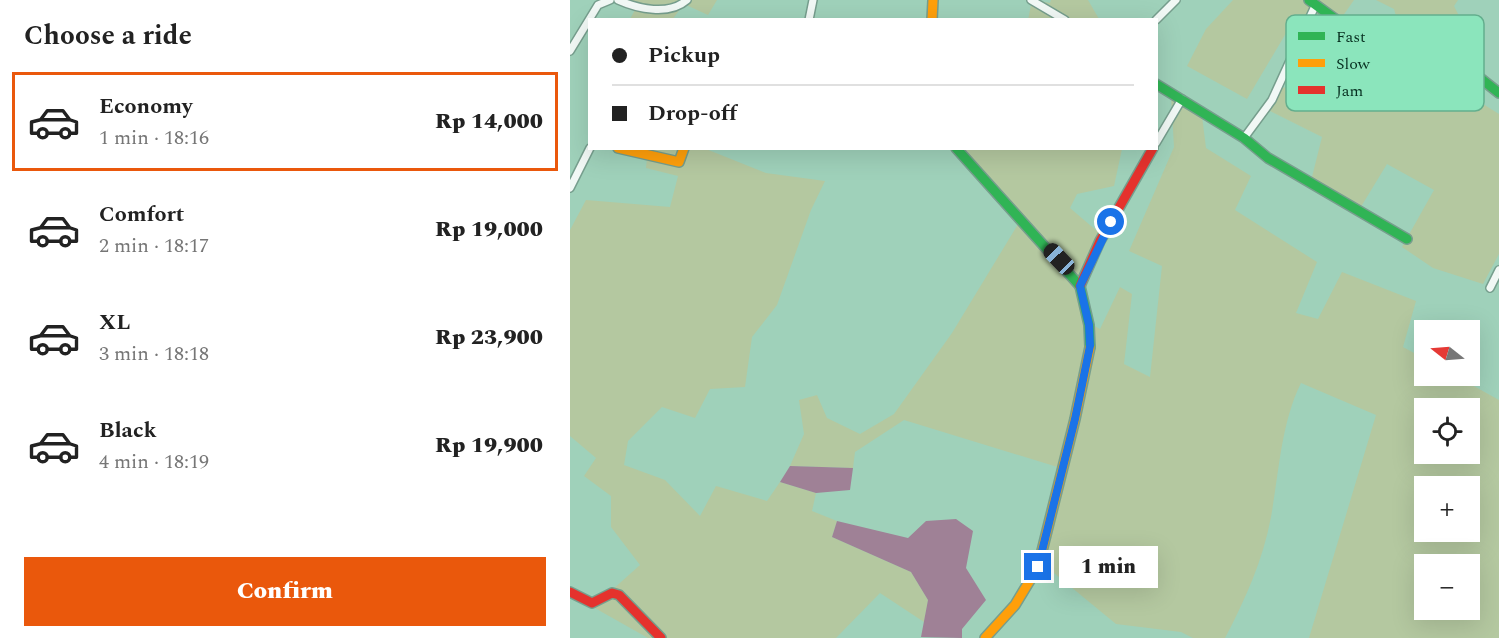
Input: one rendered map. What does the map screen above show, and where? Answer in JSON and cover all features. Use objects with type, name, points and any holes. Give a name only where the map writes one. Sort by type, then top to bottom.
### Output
[{"type":"street","points":[[590,18],[599,2],[610,0]]},
{"type":"street","points":[[618,0],[639,9],[679,7],[687,0]]},
{"type":"street","points":[[809,18],[813,0]]},
{"type":"street","points":[[932,18],[933,0]]},
{"type":"street","points":[[1031,0],[1062,18]]},
{"type":"street","points":[[1158,18],[1176,0]]},
{"type":"street","points":[[1312,3],[1332,15]]},
{"type":"street","points":[[570,51],[588,21]]},
{"type":"street","points":[[1244,138],[1272,100],[1286,66]]},
{"type":"street","points":[[1484,82],[1499,93]]},
{"type":"street","points":[[1158,85],[1244,138],[1268,158],[1407,239]]},
{"type":"street","points":[[1158,140],[1182,99]]},
{"type":"street","points":[[570,188],[589,150]]},
{"type":"street","points":[[627,150],[679,162],[683,150]]},
{"type":"street","points":[[959,150],[1059,259],[1080,286],[1089,325],[1090,346],[1075,419],[1042,553],[1028,586],[985,638]]},
{"type":"street","points":[[1080,286],[1100,241],[1152,150]]},
{"type":"street","points":[[1490,288],[1499,270]]},
{"type":"street","points":[[570,592],[592,603],[612,593],[620,595],[661,638]]},
{"type":"green space","points":[[619,0],[717,0],[708,15],[684,4],[674,18],[631,18],[636,8]]},
{"type":"green space","points":[[1032,0],[1050,3],[1051,0],[1088,0],[1098,18],[1028,18]]},
{"type":"green space","points":[[1233,0],[1354,0],[1344,15],[1286,15],[1286,33],[1247,99],[1187,66],[1206,29]]},
{"type":"green space","points":[[1376,0],[1458,0],[1454,6],[1458,15],[1396,15],[1394,9]]},
{"type":"green space","points":[[1286,87],[1286,111],[1484,111],[1484,105],[1499,114],[1499,254],[1483,284],[1433,268],[1402,247],[1434,190],[1387,164],[1359,210],[1311,181],[1322,137],[1268,110],[1282,88]]},
{"type":"green space","points":[[1171,96],[1202,116],[1206,148],[1251,176],[1235,210],[1317,262],[1296,313],[1318,319],[1342,272],[1416,301],[1403,347],[1414,353],[1414,386],[1474,386],[1499,400],[1499,638],[1309,638],[1376,415],[1301,383],[1294,398],[1285,431],[1271,517],[1263,549],[1246,594],[1225,638],[1193,638],[1181,632],[1116,624],[1043,564],[1064,469],[904,420],[855,452],[853,468],[790,466],[804,434],[799,400],[817,395],[827,418],[860,434],[894,414],[952,333],[1020,221],[950,150],[1122,150],[1114,186],[1077,194],[1070,208],[1104,237],[1077,299],[1083,320],[1100,329],[1120,287],[1132,294],[1124,364],[1150,377],[1162,266],[1129,251],[1174,147]]},
{"type":"green space","points":[[648,150],[708,150],[766,173],[825,181],[811,210],[777,305],[752,337],[745,387],[710,389],[695,418],[662,407],[628,441],[624,465],[665,480],[700,516],[716,486],[767,501],[780,482],[816,493],[812,511],[837,521],[832,537],[911,572],[928,600],[924,622],[880,593],[836,638],[648,638],[593,607],[640,565],[611,527],[611,496],[584,476],[596,458],[570,436],[570,230],[586,200],[670,207],[678,176],[646,168]]},
{"type":"shaded area","points":[[790,466],[853,468],[850,490],[816,493],[780,482]]},
{"type":"shaded area","points":[[956,519],[973,531],[966,568],[986,600],[962,629],[962,638],[921,637],[928,600],[911,572],[832,537],[837,521],[908,538],[926,521]]},
{"type":"traffic: fast","points":[[1309,0],[1330,15]]},
{"type":"traffic: fast","points":[[1484,81],[1499,93]]},
{"type":"traffic: fast","points":[[1158,85],[1244,138],[1268,158],[1407,239]]},
{"type":"traffic: fast","points":[[958,150],[1080,286],[1089,325],[1090,347]]},
{"type":"traffic: slow","points":[[932,18],[933,0]]},
{"type":"traffic: slow","points":[[627,150],[679,162],[683,150]]},
{"type":"traffic: slow","points":[[985,638],[1015,605],[1038,567],[1075,419],[1090,347]]},
{"type":"traffic: jam","points":[[1080,286],[1100,241],[1152,150]]},
{"type":"traffic: jam","points":[[570,592],[592,603],[612,593],[619,595],[661,638]]},
{"type":"route","points":[[1038,567],[1075,419],[1090,346],[1089,325],[1080,286],[1111,222]]}]
